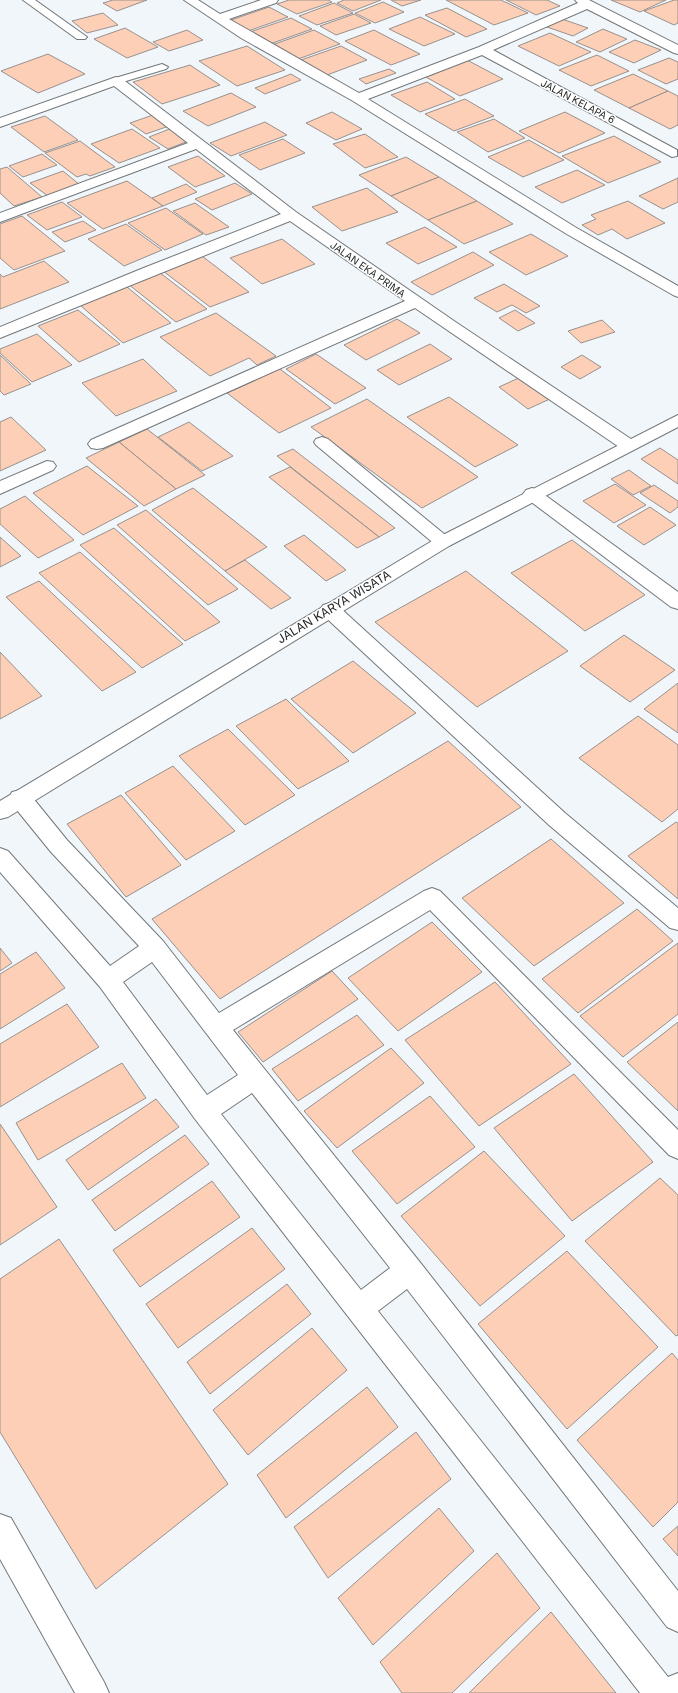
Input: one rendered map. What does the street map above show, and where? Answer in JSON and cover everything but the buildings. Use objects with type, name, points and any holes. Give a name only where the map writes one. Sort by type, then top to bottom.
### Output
[{"type":"street","points":[[190,0],[221,18],[245,35],[358,98],[570,230],[678,292]]},
{"type":"street","points":[[221,18],[272,0]]},
{"type":"street","points":[[358,98],[483,50],[584,2],[678,50]]},
{"type":"street","name":"JALAN KELAPA 6","points":[[483,50],[672,153]]},
{"type":"street","points":[[0,123],[116,81]]},
{"type":"street","name":"JALAN EKA PRIMA","points":[[116,81],[199,143],[291,215],[415,302],[628,445]]},
{"type":"street","points":[[0,218],[199,143]]},
{"type":"street","points":[[0,332],[146,272],[291,215]]},
{"type":"street","points":[[97,444],[415,302]]},
{"type":"street","name":"JALAN KARYA WISATA","points":[[0,811],[442,542],[532,494],[678,420]]},
{"type":"street","points":[[0,488],[47,466]]},
{"type":"street","points":[[532,494],[678,602]]},
{"type":"street","points":[[330,610],[557,819],[678,921]]},
{"type":"street","points":[[20,798],[59,846],[155,948],[255,1078],[409,1270],[678,1616]]},
{"type":"street","points":[[0,857],[108,980],[204,1111],[660,1693]]},
{"type":"street","points":[[217,1027],[432,897],[678,1147]]},
{"type":"street","points":[[108,980],[155,948]]},
{"type":"street","points":[[204,1111],[255,1078]]},
{"type":"street","points":[[358,1309],[409,1270]]},
{"type":"street","points":[[0,1529],[93,1693]]},
{"type":"street","points":[[674,1693],[678,1689]]},
{"type":"lane","points":[[28,0],[80,37]]},
{"type":"lane","points":[[116,81],[162,67]]},
{"type":"lane","points":[[322,442],[442,542]]}]
